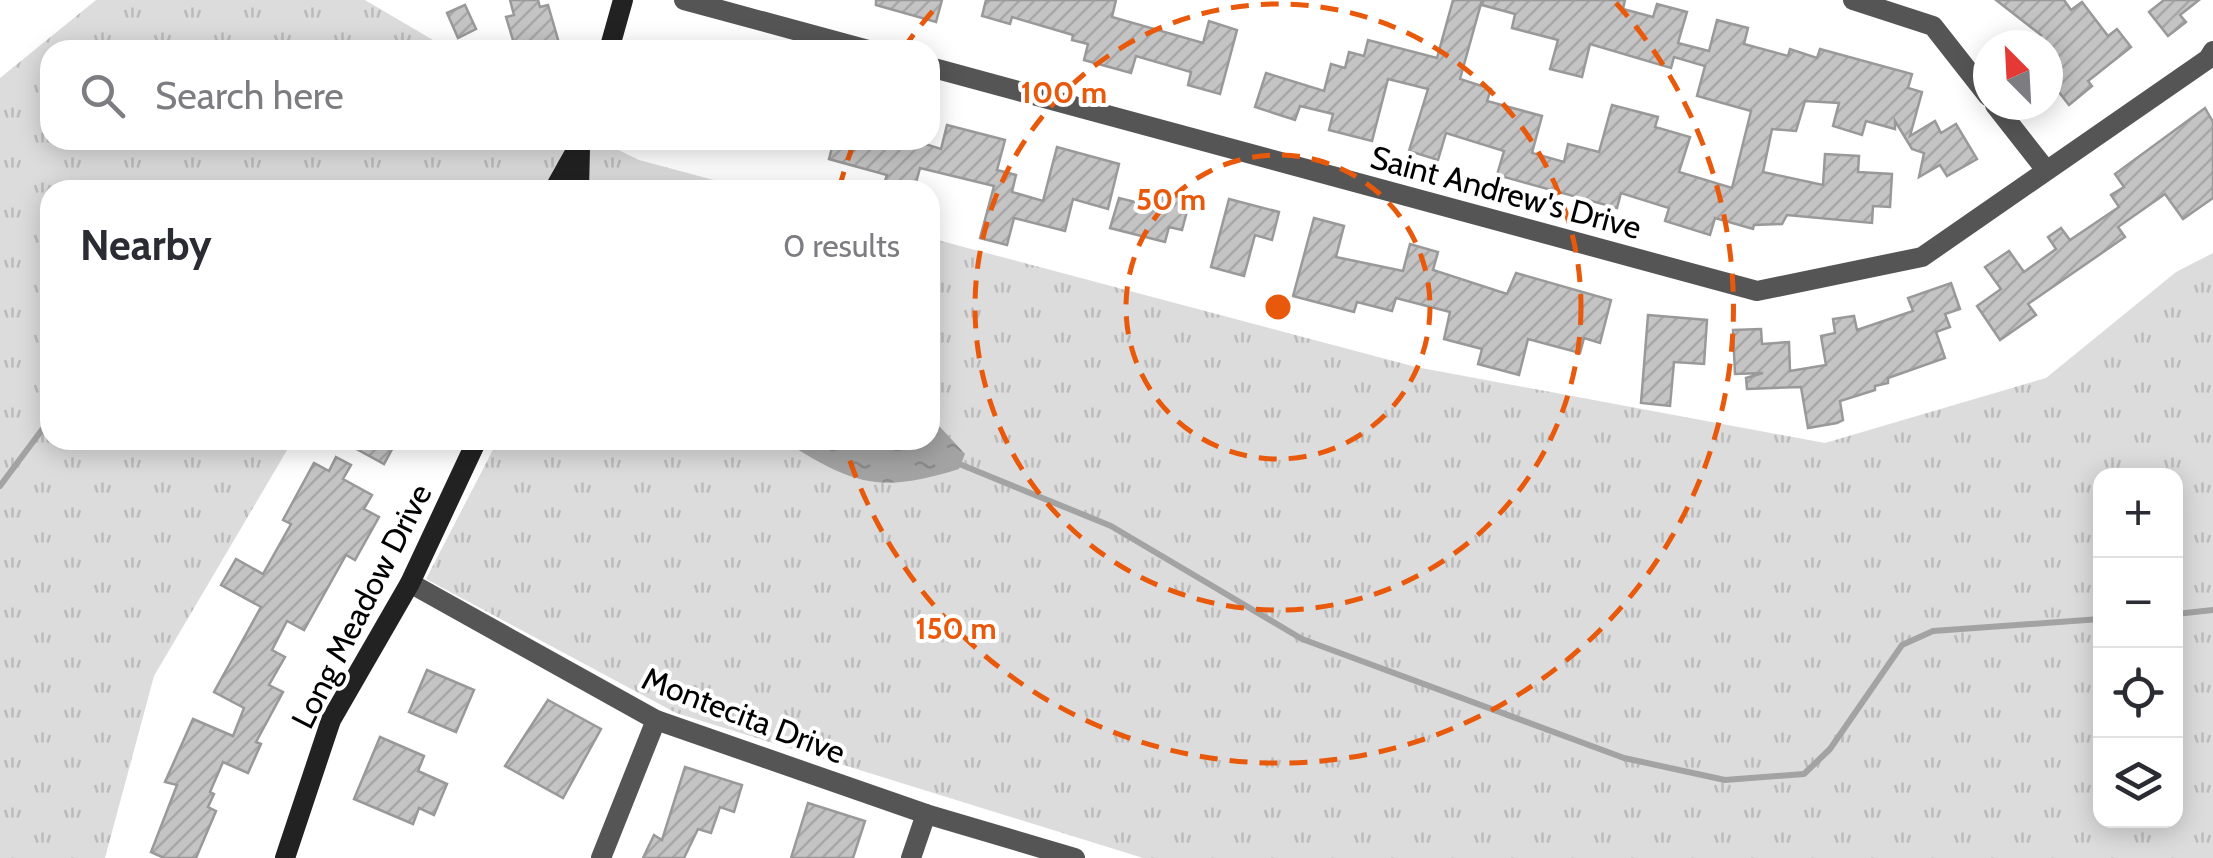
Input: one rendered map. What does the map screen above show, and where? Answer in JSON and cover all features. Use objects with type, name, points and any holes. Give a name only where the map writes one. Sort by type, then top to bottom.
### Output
[{"type":"street","points":[[612,40],[624,0]]},
{"type":"street","points":[[684,0],[831,40]]},
{"type":"street","points":[[1853,0],[1933,26],[1973,77]]},
{"type":"street","name":"Saint Andrew's Drive","points":[[940,70],[1757,291],[1922,257],[2208,60],[2213,51]]},
{"type":"street","points":[[2007,120],[2046,170]]},
{"type":"street","points":[[560,180],[577,150]]},
{"type":"street","points":[[579,180],[581,150]]},
{"type":"street","name":"Long Meadow Drive","points":[[285,858],[331,720],[410,583],[472,450]]},
{"type":"street","name":"Montecita Drive","points":[[410,583],[656,720],[926,814],[1074,858]]},
{"type":"street","points":[[601,858],[656,720]]},
{"type":"street","points":[[911,858],[926,814]]},
{"type":"green space","points":[[96,0],[365,0],[433,40],[47,40]]},
{"type":"green space","points":[[40,46],[40,150],[618,150],[639,160],[714,180],[40,180],[40,450],[287,450],[154,676],[105,858],[0,858],[0,78]]},
{"type":"green space","points":[[940,241],[1416,367],[1825,443],[2046,378],[2176,272],[2213,253],[2213,858],[1143,858],[676,713],[426,579],[493,450],[940,450]]},
{"type":"water","points":[[940,427],[965,454],[959,469],[885,483],[847,475],[800,450],[940,450]]},
{"type":"building","points":[[510,0],[538,0],[540,7],[548,5],[558,40],[513,40],[506,17],[514,15]]},
{"type":"building","points":[[876,0],[942,0],[936,22],[876,5]]},
{"type":"building","points":[[986,0],[1116,0],[1112,17],[1203,43],[1209,21],[1237,30],[1220,94],[1188,85],[1191,72],[1136,56],[1131,73],[1084,60],[1088,44],[1072,40],[1073,35],[1012,17],[1010,24],[982,16]]},
{"type":"building","points":[[1453,0],[1482,0],[1460,79],[1491,89],[1487,101],[1542,116],[1532,153],[1564,162],[1568,144],[1599,152],[1612,105],[1658,117],[1655,127],[1690,137],[1679,172],[1732,188],[1751,111],[1697,96],[1705,66],[1674,57],[1671,68],[1590,44],[1582,77],[1550,69],[1558,40],[1512,28],[1515,14],[1482,5],[1483,0],[1625,0],[1623,9],[1653,17],[1657,4],[1687,12],[1678,43],[1709,51],[1717,20],[1748,28],[1744,44],[1788,56],[1790,49],[1817,58],[1820,49],[1912,74],[1908,88],[1922,92],[1910,136],[1935,121],[1941,133],[1956,124],[1977,159],[1947,176],[1940,165],[1919,177],[1924,153],[1912,149],[1895,121],[1895,129],[1866,121],[1862,135],[1833,126],[1839,103],[1805,101],[1796,131],[1772,129],[1763,172],[1823,185],[1825,154],[1859,156],[1858,172],[1892,174],[1890,207],[1873,206],[1872,223],[1787,215],[1782,224],[1754,225],[1753,229],[1715,218],[1710,235],[1665,221],[1669,208],[1621,193],[1617,208],[1497,175],[1504,151],[1446,133],[1438,160],[1409,151],[1428,89],[1388,79],[1372,141],[1329,130],[1333,114],[1300,106],[1295,120],[1255,107],[1266,73],[1324,91],[1331,64],[1345,68],[1349,52],[1364,56],[1368,40],[1437,58]]},
{"type":"building","points":[[1996,0],[2064,0],[2071,10],[2082,2],[2108,36],[2117,29],[2131,47],[2088,81],[2092,86],[2069,105],[2063,97],[2063,30],[2035,30]]},
{"type":"building","points":[[2164,0],[2199,0],[2180,15],[2186,22],[2168,36],[2149,12]]},
{"type":"building","points":[[465,5],[476,29],[458,38],[447,13]]},
{"type":"building","points":[[2205,108],[2213,122],[2213,198],[2183,219],[2165,194],[2118,227],[2125,237],[2028,304],[2036,315],[2000,340],[1977,306],[2001,289],[1985,267],[2009,251],[2024,272],[2056,249],[2048,237],[2061,228],[2070,240],[2119,207],[2111,195],[2124,187],[2115,174]]},
{"type":"building","points":[[947,125],[1005,140],[997,170],[1016,175],[1012,192],[1043,201],[1057,147],[1119,164],[1108,209],[1073,199],[1065,231],[1014,218],[1007,245],[980,238],[994,186],[920,168],[917,180],[885,180],[887,175],[829,159],[831,150],[941,149]]},
{"type":"building","points":[[1163,193],[1190,200],[1182,230],[1169,227],[1165,242],[1110,228],[1119,198],[1159,208]]},
{"type":"building","points":[[1229,199],[1279,212],[1272,240],[1255,235],[1244,276],[1211,267]]},
{"type":"building","points":[[1314,218],[1344,226],[1336,257],[1403,271],[1410,244],[1438,252],[1433,270],[1507,294],[1516,273],[1611,300],[1600,343],[1584,338],[1580,353],[1528,339],[1519,375],[1478,364],[1482,349],[1444,339],[1450,312],[1396,298],[1392,311],[1357,302],[1354,312],[1293,296]]},
{"type":"building","points":[[1951,283],[1960,309],[1945,314],[1950,327],[1936,332],[1945,358],[1888,378],[1888,383],[1875,386],[1875,390],[1840,401],[1843,420],[1837,423],[1808,428],[1801,387],[1747,389],[1746,378],[1763,373],[1735,374],[1733,330],[1761,329],[1762,344],[1789,342],[1790,371],[1826,365],[1821,336],[1835,333],[1833,319],[1854,316],[1857,330],[1913,311],[1908,298]]},
{"type":"building","points":[[1648,315],[1707,320],[1704,364],[1674,362],[1670,406],[1641,403]]},
{"type":"building","points":[[358,450],[392,450],[384,464]]},
{"type":"building","points":[[336,457],[351,465],[343,479],[372,495],[364,509],[379,517],[355,560],[346,555],[304,630],[287,621],[272,650],[285,657],[269,685],[283,692],[256,742],[261,744],[248,773],[223,762],[210,792],[214,794],[208,807],[216,811],[196,858],[164,858],[151,852],[177,785],[165,782],[193,719],[233,736],[244,708],[214,692],[261,607],[221,585],[236,559],[263,574],[291,524],[283,520],[314,463],[329,471]]},
{"type":"building","points":[[427,670],[474,690],[456,732],[409,712]]},
{"type":"building","points":[[548,700],[601,729],[563,798],[505,766]]},
{"type":"building","points":[[380,737],[424,756],[418,771],[447,784],[434,815],[419,808],[413,824],[354,799]]},
{"type":"building","points":[[685,767],[742,785],[734,812],[720,807],[711,833],[698,829],[684,858],[643,858],[654,835],[662,840]]},
{"type":"building","points":[[808,803],[865,821],[853,858],[791,858]]},
{"type":"waterway","points":[[0,486],[40,432]]},
{"type":"waterway","points":[[957,463],[1111,526],[1302,639],[1624,758],[1725,780],[1804,774],[1830,749],[1902,645],[1933,631],[2093,620]]},
{"type":"waterway","points":[[2183,613],[2213,610]]}]
